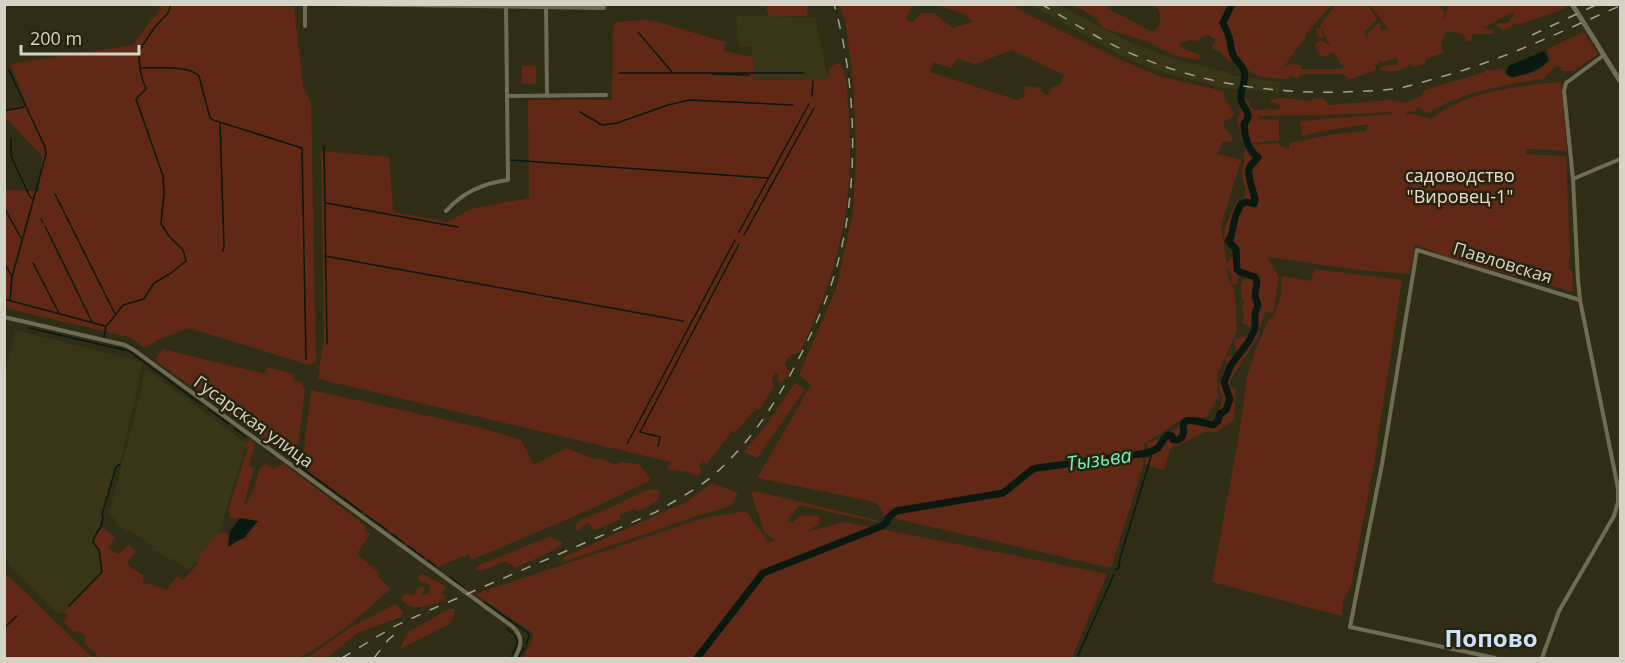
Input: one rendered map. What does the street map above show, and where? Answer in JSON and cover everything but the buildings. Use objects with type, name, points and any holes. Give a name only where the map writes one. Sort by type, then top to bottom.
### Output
[{"type":"main road","points":[[1572,4],[1620,81]]},
{"type":"street","points":[[305,4],[305,26]]},
{"type":"street","points":[[335,4],[604,8]]},
{"type":"street","points":[[546,6],[547,96]]},
{"type":"street","points":[[446,211],[453,202],[471,190],[492,182],[508,180],[506,7]]},
{"type":"street","points":[[1542,658],[1559,611],[1614,516],[1618,502],[1618,488],[1580,300],[1573,179],[1564,86],[1604,55]]},
{"type":"street","points":[[507,96],[606,95]]},
{"type":"street","points":[[1573,179],[1620,159]]},
{"type":"street","name":"Павловская","points":[[1495,658],[1350,627],[1382,464],[1417,250],[1580,300]]},
{"type":"street","name":"Гусарская улица","points":[[4,317],[125,345],[134,350],[299,468],[513,627],[521,638],[521,645],[515,658]]},
{"type":"shaded area","points":[[1031,5],[1058,5],[1132,43],[1174,59],[1235,76],[1280,82],[1279,92],[1223,88],[1145,66],[1126,58]]},
{"type":"shaded area","points":[[736,16],[815,17],[828,79],[753,80],[752,47],[739,47]]},
{"type":"shaded area","points":[[1544,51],[1548,61],[1536,70],[1511,77],[1506,73],[1508,66]]},
{"type":"shaded area","points":[[16,330],[143,362],[120,464],[116,467],[102,514],[101,526],[93,542],[99,550],[102,572],[64,612],[58,614],[11,567],[5,558],[4,378]]},
{"type":"shaded area","points":[[145,368],[247,442],[219,532],[188,570],[152,549],[154,547],[129,530],[127,532],[115,522],[117,519],[109,514]]},
{"type":"shaded area","points":[[240,518],[258,521],[244,538],[228,546],[230,531]]},
{"type":"green space","points":[[231,4],[294,7],[303,87],[311,102],[316,362],[309,365],[189,328],[157,340],[146,348],[129,337],[5,308],[5,190],[39,191],[42,156],[5,117],[5,111],[27,106],[10,64],[133,45],[159,12],[160,5]]},
{"type":"green space","points":[[1564,4],[1566,8],[1521,24],[1515,23],[1508,29],[1503,30],[1496,25],[1508,23],[1515,16],[1512,12],[1483,28],[1493,30],[1493,34],[1473,34],[1471,41],[1467,41],[1462,34],[1446,31],[1441,42],[1443,53],[1426,59],[1425,64],[1412,67],[1411,63],[1401,70],[1388,71],[1380,70],[1380,67],[1397,64],[1397,58],[1379,61],[1379,64],[1375,65],[1375,71],[1348,79],[1341,74],[1301,74],[1297,79],[1290,75],[1288,79],[1259,76],[1250,72],[1244,65],[1228,60],[1220,51],[1213,50],[1212,46],[1216,40],[1208,35],[1198,41],[1179,43],[1180,47],[1200,55],[1200,60],[1179,57],[1149,42],[1103,28],[1097,19],[1075,5],[1103,5],[1152,32],[1160,23],[1156,5],[1331,5],[1305,35],[1306,38],[1284,67],[1290,64],[1301,65],[1302,69],[1342,69],[1345,65],[1341,65],[1334,52],[1321,56],[1315,46],[1321,40],[1330,46],[1322,29],[1324,36],[1321,38],[1316,31],[1317,28],[1321,28],[1320,26],[1335,5],[1368,5],[1377,19],[1364,32],[1368,38],[1368,34],[1377,23],[1380,24],[1381,30],[1388,29],[1378,15],[1380,13],[1376,13],[1370,5],[1441,5],[1439,7],[1445,14],[1441,19],[1445,17],[1448,8],[1445,5]]},
{"type":"green space","points":[[767,5],[808,5],[807,16],[769,16]]},
{"type":"green space","name":"садоводство \"Вировец-1\"","points":[[839,5],[912,5],[906,17],[908,22],[914,21],[921,13],[934,13],[952,28],[972,22],[965,14],[936,5],[1012,5],[1119,59],[1161,77],[1224,91],[1224,97],[1234,114],[1230,119],[1225,120],[1223,126],[1233,139],[1231,142],[1223,141],[1217,154],[1241,160],[1221,226],[1227,265],[1236,255],[1236,249],[1224,243],[1226,226],[1237,200],[1241,207],[1245,206],[1245,188],[1242,179],[1245,148],[1249,145],[1279,143],[1280,146],[1289,149],[1290,143],[1341,133],[1366,131],[1369,124],[1302,136],[1300,121],[1392,114],[1392,112],[1258,116],[1259,119],[1279,120],[1279,140],[1247,144],[1241,141],[1237,120],[1240,114],[1239,98],[1249,101],[1250,107],[1254,110],[1280,109],[1278,104],[1270,102],[1272,99],[1286,98],[1305,101],[1322,98],[1328,105],[1390,100],[1406,103],[1420,97],[1425,90],[1491,70],[1504,69],[1505,75],[1513,78],[1538,71],[1550,60],[1547,49],[1584,32],[1598,54],[1574,71],[1562,71],[1559,66],[1555,66],[1543,79],[1469,95],[1429,113],[1418,107],[1414,112],[1407,111],[1406,114],[1431,119],[1460,102],[1476,96],[1510,88],[1561,82],[1567,151],[1527,149],[1526,154],[1566,156],[1570,255],[1568,269],[1572,271],[1573,292],[1446,257],[1415,244],[1410,274],[1359,270],[1269,257],[1279,277],[1273,313],[1266,312],[1258,337],[1230,381],[1230,387],[1236,389],[1234,420],[1217,432],[1204,432],[1170,449],[1164,470],[1149,466],[1145,464],[1145,459],[1151,453],[1147,443],[1167,436],[1187,419],[1217,419],[1223,397],[1219,386],[1227,367],[1225,359],[1236,353],[1235,339],[1252,334],[1254,331],[1253,328],[1242,323],[1244,302],[1241,285],[1243,280],[1250,278],[1251,275],[1247,273],[1239,276],[1237,284],[1233,285],[1231,282],[1233,277],[1226,266],[1228,279],[1235,291],[1237,330],[1217,375],[1218,397],[1207,417],[1186,417],[1144,444],[1143,466],[1111,568],[883,516],[875,502],[757,478],[811,385],[799,375],[836,289],[853,213],[856,159],[854,95],[845,20]],"holes":[[[1011,50],[1064,75],[1061,84],[1053,87],[1047,95],[1041,92],[1041,88],[1025,86],[1024,97],[1017,100],[930,72],[933,62],[951,68],[957,59],[976,64]]]},
{"type":"green space","points":[[644,20],[725,42],[724,51],[753,57],[753,80],[828,79],[829,69],[835,64],[840,64],[847,85],[850,133],[849,183],[842,233],[829,282],[800,352],[790,356],[786,362],[785,365],[790,372],[782,383],[778,381],[779,374],[775,372],[772,382],[774,387],[760,409],[755,410],[737,430],[732,431],[706,465],[703,460],[699,466],[702,473],[696,476],[689,472],[669,470],[667,467],[671,462],[318,379],[324,338],[321,151],[389,157],[393,212],[448,222],[470,209],[529,198],[528,100],[612,100],[613,26],[617,22]]},
{"type":"green space","points":[[536,65],[536,84],[522,84],[522,66]]},
{"type":"green space","points":[[1314,269],[1402,280],[1374,463],[1351,586],[1343,601],[1342,616],[1212,582],[1239,435],[1247,377],[1255,351],[1268,321],[1275,314],[1281,295],[1282,276],[1311,281]]},
{"type":"green space","points":[[162,349],[265,374],[267,367],[294,374],[292,380],[301,382],[305,389],[296,460],[293,461],[155,360]]},
{"type":"green space","points":[[795,383],[805,389],[757,458],[744,452],[764,428]]},
{"type":"green space","points":[[311,390],[478,427],[521,440],[534,465],[566,448],[616,465],[620,462],[639,464],[651,480],[591,509],[471,560],[469,554],[438,567],[302,467]]},
{"type":"green space","points":[[250,439],[255,444],[249,466],[254,468],[244,504],[246,505],[255,486],[260,468],[266,464],[273,469],[284,464],[366,526],[364,529],[370,534],[357,554],[380,574],[378,576],[390,589],[335,635],[298,658],[100,658],[84,643],[86,636],[78,631],[74,632],[63,622],[68,616],[64,612],[102,572],[99,550],[93,542],[101,526],[115,538],[108,548],[118,554],[129,545],[136,552],[127,562],[130,567],[144,576],[142,583],[167,590],[177,576],[183,580],[199,563],[196,560],[219,532],[229,535],[228,545],[244,538],[240,518],[232,519],[229,515],[229,508],[247,450],[246,445]]},
{"type":"green space","points":[[712,483],[738,493],[731,506],[563,562],[564,557],[686,502]]},
{"type":"green space","points":[[658,489],[660,494],[657,501],[639,511],[634,509],[620,515],[620,519],[596,530],[593,530],[587,522],[580,530],[575,529],[582,519],[644,491]]},
{"type":"green space","points":[[755,491],[877,520],[876,522],[799,505],[787,521],[793,523],[798,516],[818,516],[820,519],[818,525],[806,532],[845,522],[1107,574],[1072,658],[523,658],[534,636],[529,630],[475,594],[707,517],[746,511],[768,542],[776,540],[765,533],[751,493]]},
{"type":"green space","points":[[551,536],[562,544],[546,554],[515,568],[506,561],[481,571],[476,570],[477,566]]},
{"type":"green space","points":[[4,572],[93,658],[5,658]]},
{"type":"green space","points":[[421,573],[443,585],[445,589],[441,593],[445,596],[445,600],[417,607],[402,600],[402,596],[414,595],[421,586],[425,589],[422,595],[430,592],[430,586],[418,578]]},
{"type":"green space","points":[[396,604],[403,612],[401,617],[357,633],[327,658],[307,658],[351,627]]},
{"type":"green space","points":[[449,609],[454,609],[454,616],[449,624],[400,649],[408,632]]},
{"type":"waterway","points":[[104,337],[106,326],[123,305],[144,299],[154,283],[186,261],[183,250],[161,224],[163,176],[136,99],[146,89],[139,51],[154,28],[168,13],[171,4]]},
{"type":"waterway","name":"Тызьва","points":[[888,518],[896,511],[1003,493],[1033,469],[1148,453],[1158,448],[1168,435],[1172,436],[1173,440],[1182,437],[1185,422],[1193,420],[1213,425],[1218,421],[1220,414],[1226,410],[1230,399],[1224,382],[1231,365],[1255,329],[1255,313],[1258,305],[1255,296],[1257,282],[1255,277],[1237,269],[1236,249],[1228,241],[1241,204],[1247,202],[1254,204],[1249,169],[1258,157],[1250,148],[1245,134],[1244,124],[1248,113],[1241,99],[1244,71],[1233,55],[1229,36],[1223,23],[1232,4]]},
{"type":"waterway","points":[[638,32],[672,72]]},
{"type":"waterway","points":[[141,68],[172,68],[194,72],[199,76],[210,118],[302,148],[306,359]]},
{"type":"waterway","points":[[9,70],[45,147],[46,154],[12,277],[10,301]]},
{"type":"waterway","points":[[619,73],[804,73]]},
{"type":"waterway","points":[[712,74],[749,75]]},
{"type":"waterway","points":[[812,96],[813,81]]},
{"type":"waterway","points":[[580,112],[602,125],[617,123],[689,100],[793,105]]},
{"type":"waterway","points":[[739,232],[809,104]]},
{"type":"waterway","points":[[4,111],[24,107]]},
{"type":"waterway","points":[[744,235],[814,108]]},
{"type":"waterway","points":[[220,123],[223,251]]},
{"type":"waterway","points":[[11,139],[11,156],[33,199]]},
{"type":"waterway","points":[[324,146],[327,344]]},
{"type":"waterway","points":[[510,160],[768,178]]},
{"type":"waterway","points":[[55,194],[115,314]]},
{"type":"waterway","points":[[326,203],[458,227]]},
{"type":"waterway","points":[[4,207],[21,238]]},
{"type":"waterway","points":[[41,219],[43,223]]},
{"type":"waterway","points":[[45,226],[92,322]]},
{"type":"waterway","points":[[627,444],[735,240]]},
{"type":"waterway","points":[[658,446],[660,437],[640,432],[739,244]]},
{"type":"waterway","points":[[325,256],[683,321]]},
{"type":"waterway","points":[[4,262],[12,277]]},
{"type":"waterway","points":[[33,263],[59,313]]},
{"type":"waterway","points":[[4,299],[105,326]]},
{"type":"waterway","points":[[29,328],[129,351],[202,405]]},
{"type":"waterway","points":[[208,409],[229,424]]},
{"type":"waterway","points":[[234,428],[246,437]]},
{"type":"waterway","points":[[1115,570],[1119,568],[1120,558],[1151,457],[1150,452]]},
{"type":"waterway","points":[[69,606],[102,572],[99,550],[93,542],[101,526],[102,514],[116,467],[120,464]]},
{"type":"waterway","points":[[302,468],[362,512]]},
{"type":"waterway","points":[[366,515],[387,530]]},
{"type":"waterway","name":"Тызьва","points":[[697,658],[763,573],[887,522]]},
{"type":"waterway","points":[[392,534],[403,542]]},
{"type":"waterway","points":[[408,546],[424,558]]},
{"type":"waterway","points":[[428,560],[435,566]]},
{"type":"waterway","points":[[1077,658],[1114,574]]},
{"type":"waterway","points":[[450,577],[463,587]]},
{"type":"waterway","points":[[484,602],[528,633],[526,644]]},
{"type":"waterway","points":[[4,628],[17,616]]},
{"type":"waterway","points":[[507,629],[518,642],[511,658]]},
{"type":"waterway","points":[[518,658],[524,648]]},
{"type":"railway","points":[[342,658],[393,627],[656,512],[710,478],[748,439],[770,409],[807,342],[833,279],[842,247],[852,177],[853,142],[848,70],[834,4]]},
{"type":"railway","points":[[1041,4],[1088,32],[1137,56],[1187,74],[1265,89],[1318,92],[1393,89],[1444,76],[1511,53],[1620,6]]},
{"type":"railway","points":[[1532,35],[1598,4]]},
{"type":"railway","points":[[374,658],[388,640],[400,630]]},
{"type":"district","name":"Попово","points":[[1491,637]]}]
